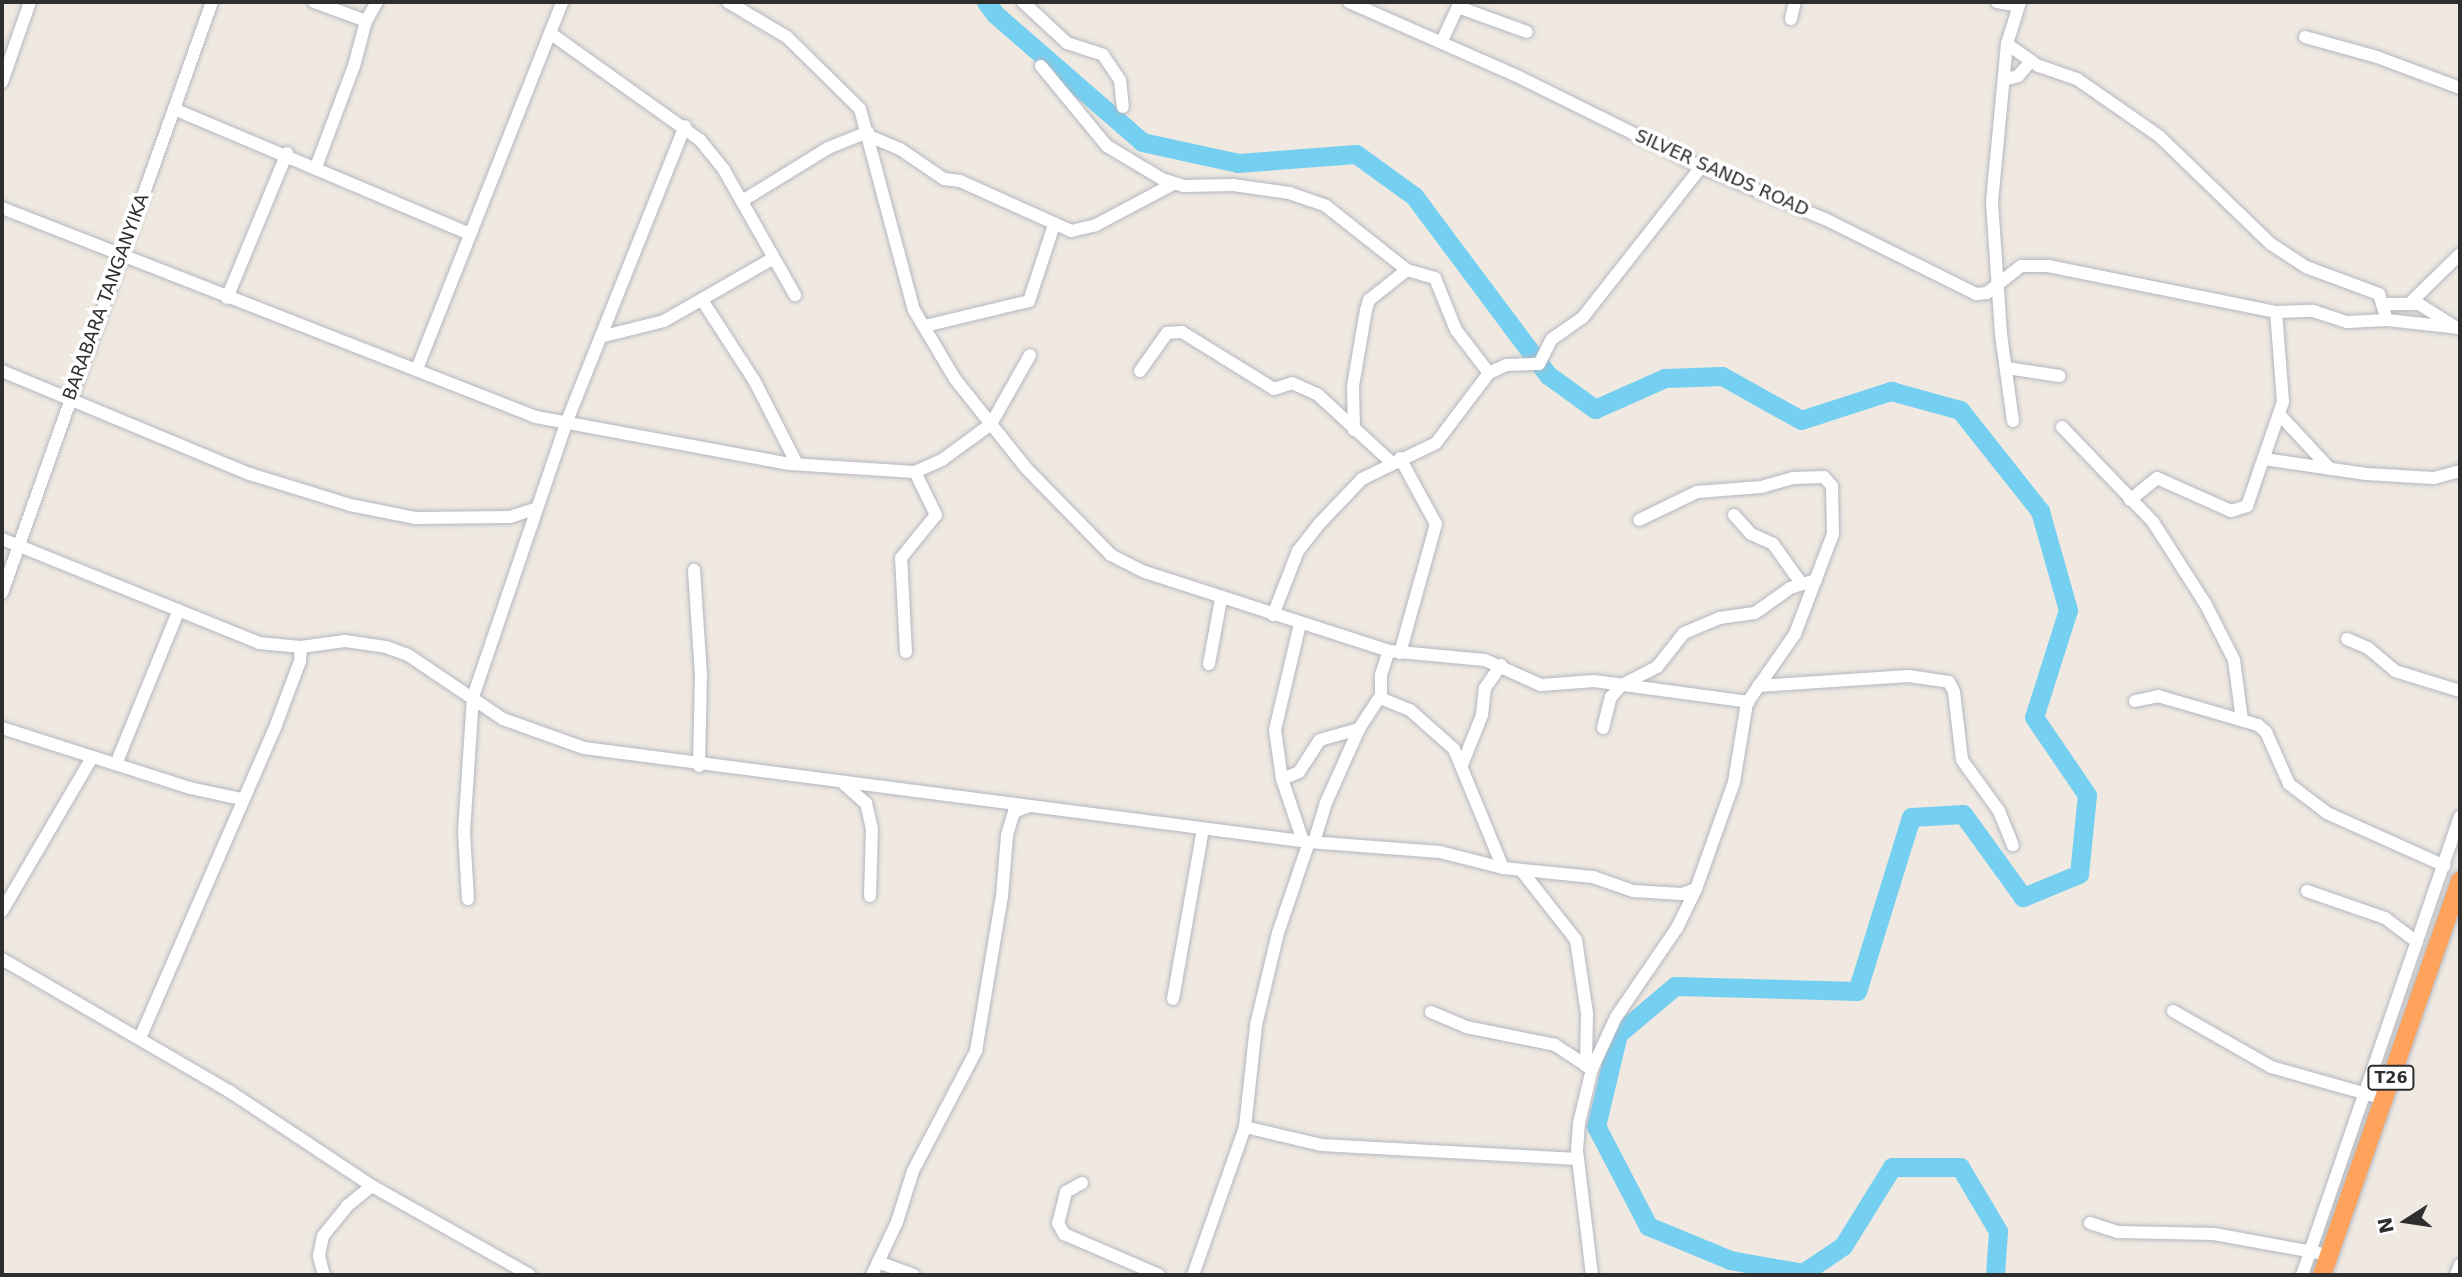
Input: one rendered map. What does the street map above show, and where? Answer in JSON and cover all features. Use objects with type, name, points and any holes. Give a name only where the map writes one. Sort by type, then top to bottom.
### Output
[{"type":"highway","name":"T26","points":[[2322,1275],[2376,1096],[2460,880]]},
{"type":"street","points":[[2,82],[30,2]]},
{"type":"street","name":"BARABARA TANGANYIKA","points":[[2,593],[212,2]]},
{"type":"street","points":[[314,2],[366,21]]},
{"type":"street","points":[[316,167],[354,66],[366,21],[377,2]]},
{"type":"street","points":[[417,369],[468,233],[562,2]]},
{"type":"street","points":[[728,2],[787,37],[824,68],[860,108],[869,134],[908,298],[955,379],[1057,503],[1111,555],[1145,572],[1221,599],[1395,652],[1474,658],[1501,665],[1541,685],[1594,681],[1619,687],[1749,702]]},
{"type":"street","points":[[1023,2],[1067,43],[1103,55],[1116,70],[1123,107]]},
{"type":"street","name":"SILVER SANDS ROAD","points":[[1349,2],[1442,41],[1701,167],[1825,219],[1976,294],[1987,293],[2021,266],[2048,266],[2276,312],[2313,311],[2347,322],[2387,320],[2459,328]]},
{"type":"street","points":[[1791,19],[1795,2]]},
{"type":"street","points":[[1997,2],[2019,4],[2007,44],[1992,202],[2000,281],[2001,334],[2013,421]]},
{"type":"street","points":[[1442,41],[1459,4],[1527,32]]},
{"type":"street","points":[[550,33],[685,126],[724,170],[772,259],[795,295]]},
{"type":"street","points":[[2,37],[16,42]]},
{"type":"street","points":[[2305,37],[2377,57],[2460,88]]},
{"type":"street","points":[[2007,44],[2031,61],[2077,79],[2159,136],[2283,251],[2340,282],[2368,287],[2379,294],[2387,320]]},
{"type":"street","points":[[2004,80],[2018,76],[2031,61]]},
{"type":"street","points":[[1041,66],[1107,146],[1173,184],[1253,188],[1326,206],[1407,270],[1435,278],[1456,330],[1489,373]]},
{"type":"street","points":[[174,109],[287,153],[468,233]]},
{"type":"street","points":[[468,899],[464,832],[473,697],[534,509],[685,126]]},
{"type":"street","points":[[742,201],[828,148],[869,134],[900,149],[944,179],[960,181],[1071,231],[1086,229],[1173,184]]},
{"type":"street","points":[[227,298],[287,153]]},
{"type":"street","points":[[1273,615],[1298,551],[1320,523],[1362,479],[1396,460],[1436,443],[1489,373],[1506,365],[1539,364],[1552,339],[1583,317],[1701,167]]},
{"type":"street","points":[[2,208],[123,254],[227,298],[417,369],[498,404],[565,426],[797,464],[915,472],[942,460],[991,424],[1030,355]]},
{"type":"street","points":[[925,326],[1029,301],[1054,225]]},
{"type":"street","points":[[2411,302],[2460,254]]},
{"type":"street","points":[[604,337],[650,326],[702,300],[772,259]]},
{"type":"street","points":[[1354,430],[1353,386],[1369,300],[1407,270]]},
{"type":"street","points":[[702,300],[754,380],[797,464]]},
{"type":"street","points":[[2382,304],[2411,302],[2433,310],[2459,328]]},
{"type":"street","points":[[2130,500],[2157,478],[2237,511],[2250,501],[2280,415],[2276,312]]},
{"type":"street","points":[[1140,371],[1160,340],[1178,331],[1274,388],[1301,384],[1354,430],[1396,460],[1436,524],[1380,698],[1359,729],[1325,805],[1309,842],[1278,933],[1256,1025],[1245,1127],[1193,1275]]},
{"type":"street","points":[[2007,368],[2059,376]]},
{"type":"street","points":[[2,372],[250,474],[388,514],[488,518],[534,509]]},
{"type":"street","points":[[2280,415],[2304,435],[2330,469]]},
{"type":"street","points":[[2062,427],[2153,522],[2224,636],[2234,660],[2242,720]]},
{"type":"street","points":[[2264,459],[2330,469],[2434,478],[2460,471]]},
{"type":"street","points":[[906,652],[901,558],[936,515],[915,472]]},
{"type":"street","points":[[1589,1067],[1616,1017],[1676,928],[1696,889],[1734,782],[1749,702],[1796,634],[1833,534],[1832,486],[1824,477],[1697,492],[1639,520]]},
{"type":"street","points":[[1734,515],[1751,534],[1773,544],[1801,583]]},
{"type":"street","points":[[2,539],[259,643],[301,647],[345,641],[386,647],[408,655],[503,719],[550,739],[634,758],[797,775],[845,785],[901,788],[1309,842],[1440,852],[1503,868],[1593,877],[1633,891],[1682,894],[1696,889]]},
{"type":"street","points":[[694,570],[701,675],[699,766]]},
{"type":"street","points":[[1603,728],[1611,697],[1619,687],[1657,667],[1684,633],[1718,618],[1761,610],[1801,583],[1816,580]]},
{"type":"street","points":[[1209,664],[1221,599]]},
{"type":"street","points":[[116,764],[179,610]]},
{"type":"street","points":[[1300,624],[1275,730],[1282,779],[1309,842]]},
{"type":"street","points":[[2347,639],[2368,648],[2395,671],[2460,691]]},
{"type":"street","points":[[140,1038],[195,916],[241,799],[292,685],[301,647]]},
{"type":"street","points":[[1462,765],[1482,715],[1485,688],[1501,665]]},
{"type":"street","points":[[1758,686],[1909,676],[1949,682],[1954,692],[1962,760],[1973,781],[1999,811],[2013,845]]},
{"type":"street","points":[[2134,701],[2158,696],[2242,720],[2264,730],[2290,784],[2327,813],[2445,866]]},
{"type":"street","points":[[1380,698],[1410,710],[1431,725],[1454,749],[1503,868]]},
{"type":"street","points":[[2,728],[91,759],[241,799]]},
{"type":"street","points":[[1282,779],[1298,772],[1320,740],[1359,729]]},
{"type":"street","points":[[2,911],[91,759]]},
{"type":"street","points":[[845,785],[866,803],[872,828],[870,896]]},
{"type":"street","points":[[872,1275],[897,1222],[913,1171],[976,1051],[1002,896],[1007,835],[1014,812],[1031,806]]},
{"type":"street","points":[[2302,1275],[2335,1187],[2352,1119],[2376,1096],[2417,942],[2460,816]]},
{"type":"street","points":[[1173,999],[1203,829]]},
{"type":"street","points":[[1521,870],[1576,940],[1587,1014],[1589,1067],[1579,1123],[1578,1159],[1592,1275]]},
{"type":"street","points":[[2307,891],[2385,918],[2417,942]]},
{"type":"street","points":[[2,959],[140,1038],[372,1186],[530,1275]]},
{"type":"street","points":[[2173,1011],[2271,1067],[2376,1096]]},
{"type":"street","points":[[1431,1012],[1466,1027],[1555,1045],[1589,1067]]},
{"type":"street","points":[[1245,1127],[1321,1145],[1578,1159]]},
{"type":"street","points":[[1082,1183],[1066,1192],[1058,1223],[1064,1234],[1159,1275]]},
{"type":"street","points":[[324,1275],[319,1256],[323,1236],[347,1206],[372,1186]]},
{"type":"street","points":[[2090,1223],[2118,1232],[2214,1234],[2311,1250],[2329,1256]]},
{"type":"street","points":[[878,1262],[914,1275]]},
{"type":"street","points":[[2456,1275],[2460,1265]]},
{"type":"waterway","points":[[986,2],[995,14],[1142,142],[1238,163],[1356,154],[1414,196],[1548,375],[1595,409],[1665,378],[1722,376],[1801,420],[1891,391],[1960,410],[2040,511],[2068,610],[2034,717],[2087,795],[2079,874],[2023,897],[1963,814],[1911,817],[1857,991],[1675,986],[1618,1034],[1596,1126],[1648,1226],[1730,1260],[1803,1273],[1843,1246],[1892,1167],[1960,1167],[1998,1231],[1995,1275]]}]
